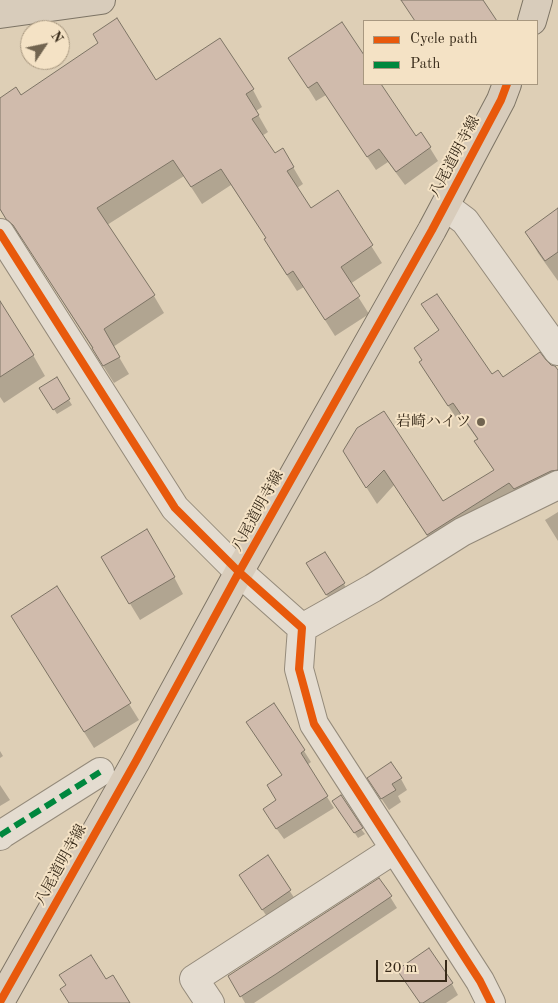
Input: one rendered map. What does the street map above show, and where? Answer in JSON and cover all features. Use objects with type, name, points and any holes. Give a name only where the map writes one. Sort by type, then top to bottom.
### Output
[{"type":"main road","points":[[0,14],[101,0]]},
{"type":"main road","points":[[532,20],[538,0]]},
{"type":"main road","name":"八尾道明寺線","points":[[0,1002],[445,206],[501,100],[507,85]]},
{"type":"street","points":[[445,206],[465,222],[558,351]]},
{"type":"street","points":[[0,233],[175,508],[239,572],[302,628]]},
{"type":"street","points":[[302,628],[373,588],[462,532],[558,484]]},
{"type":"street","points":[[302,628],[299,669],[314,724],[480,981],[491,1003]]},
{"type":"street","points":[[0,836],[100,772]]},
{"type":"street","points":[[210,1003],[194,978],[394,849]]},
{"type":"building","points":[[401,0],[483,0],[496,20],[414,20]]},
{"type":"building","points":[[117,18],[156,80],[220,38],[254,89],[246,94],[259,115],[252,119],[275,153],[283,148],[294,167],[287,171],[311,208],[338,190],[373,245],[341,267],[360,296],[325,320],[293,271],[287,275],[264,239],[266,238],[221,169],[191,187],[173,160],[97,208],[155,295],[104,329],[120,357],[103,366],[13,225],[6,219],[0,209],[0,98],[16,87],[21,95],[58,70],[70,70],[70,62],[98,43],[93,34]]},
{"type":"building","points":[[342,22],[363,54],[363,85],[382,85],[416,136],[421,132],[431,147],[396,172],[379,149],[367,157],[317,82],[308,88],[288,58]]},
{"type":"building","points":[[558,208],[558,252],[545,261],[525,232]]},
{"type":"building","points":[[437,294],[492,374],[498,370],[503,377],[540,352],[558,370],[558,470],[551,471],[514,489],[509,483],[427,535],[384,470],[366,488],[343,451],[357,428],[384,411],[443,501],[494,470],[474,441],[478,439],[453,403],[448,406],[419,362],[422,360],[414,348],[439,330],[421,304]]},
{"type":"building","points":[[0,301],[34,355],[0,377]]},
{"type":"building","points":[[57,377],[70,399],[53,410],[39,388]]},
{"type":"building","points":[[147,529],[175,577],[129,604],[101,557]]},
{"type":"building","points":[[325,552],[345,583],[326,595],[306,563]]},
{"type":"building","points":[[57,586],[131,703],[84,732],[11,616]]},
{"type":"building","points":[[274,703],[305,750],[301,753],[328,796],[276,829],[263,809],[276,800],[267,785],[282,775],[246,722]]},
{"type":"building","points":[[391,762],[402,778],[392,784],[396,790],[381,799],[367,778]]},
{"type":"building","points":[[341,795],[363,828],[354,833],[332,801]]},
{"type":"building","points":[[268,855],[291,890],[262,910],[239,875]]},
{"type":"building","points":[[379,878],[392,896],[240,997],[228,976]]},
{"type":"building","points":[[429,948],[453,983],[423,1003],[420,1003],[397,970]]},
{"type":"building","points":[[91,955],[106,979],[113,975],[130,1003],[69,1003],[60,989],[66,985],[59,975]]},
{"type":"marked path","points":[[0,836],[100,772]]},
{"type":"cycle path","points":[[0,1002],[432,230],[501,100],[507,85]]},
{"type":"cycle path","points":[[0,233],[175,508],[239,572],[302,628],[299,669],[314,724],[480,981],[491,1003]]},
{"type":"place","name":"岩崎ハイツ","points":[[481,422]]}]
